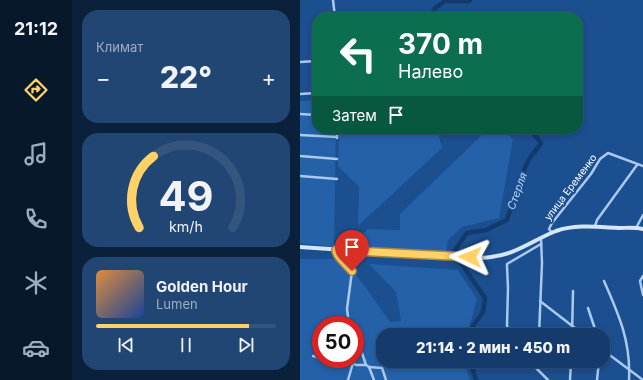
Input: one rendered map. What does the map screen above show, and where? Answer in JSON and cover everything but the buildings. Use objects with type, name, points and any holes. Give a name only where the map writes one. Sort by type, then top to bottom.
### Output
[{"type":"main road","points":[[300,247],[484,258],[515,252],[541,238],[567,228],[636,228],[643,230]]},
{"type":"street","points":[[333,0],[334,12]]},
{"type":"street","points":[[300,62],[312,61]]},
{"type":"street","points":[[300,94],[312,93]]},
{"type":"street","points":[[300,114],[312,115]]},
{"type":"street","points":[[300,135],[337,138],[337,134]]},
{"type":"street","name":"улица Еременко","points":[[552,233],[550,229],[552,224],[591,174],[600,159],[608,152],[637,165]]},
{"type":"street","points":[[300,156],[337,159]]},
{"type":"street","points":[[595,227],[597,220],[637,165],[643,166]]},
{"type":"street","points":[[300,176],[337,179]]},
{"type":"street","points":[[636,228],[643,215]]},
{"type":"street","points":[[539,328],[542,264],[541,238]]},
{"type":"street","points":[[507,328],[507,264],[541,244]]},
{"type":"street","points":[[336,250],[337,255],[352,271],[347,309],[348,316]]},
{"type":"street","points":[[643,276],[640,282],[643,295]]},
{"type":"street","points":[[604,281],[624,329],[627,345],[629,380]]},
{"type":"street","points":[[572,326],[573,291]]},
{"type":"street","points":[[540,300],[575,328]]},
{"type":"street","points":[[588,308],[595,328]]},
{"type":"street","points":[[610,355],[643,380]]},
{"type":"street","points":[[364,358],[374,380]]},
{"type":"street","points":[[364,366],[382,368],[386,380]]},
{"type":"street","points":[[348,380],[351,368]]},
{"type":"street","points":[[570,380],[571,368]]},
{"type":"street","points":[[597,380],[598,368]]},
{"type":"street","points":[[538,370],[548,380]]},
{"type":"shaded area","points":[[312,100],[312,134],[336,134],[334,247],[300,243],[300,101]]},
{"type":"shaded area","points":[[339,134],[438,134],[442,148],[358,226],[359,187],[338,166]]},
{"type":"shaded area","points":[[483,134],[508,134],[513,139],[499,218],[462,227],[448,240],[446,253],[357,248],[359,238],[368,229],[400,230],[400,214]]},
{"type":"shaded area","points":[[300,259],[343,259],[367,289],[390,322],[401,321],[396,292],[369,264],[458,270],[477,299],[469,328],[376,328],[376,368],[466,368],[470,380],[300,380]]},
{"type":"waterway","name":"Стерля","points":[[434,12],[434,9],[445,1],[470,0]]},
{"type":"waterway","name":"Стерля","points":[[472,328],[483,312],[485,298],[461,263],[455,250],[467,233],[486,230],[507,220],[516,190],[528,161],[541,143],[534,134]]},
{"type":"waterway","name":"Стерля","points":[[472,368],[476,380]]},
{"type":"route","points":[[352,271],[336,254],[336,250],[470,257]]}]
